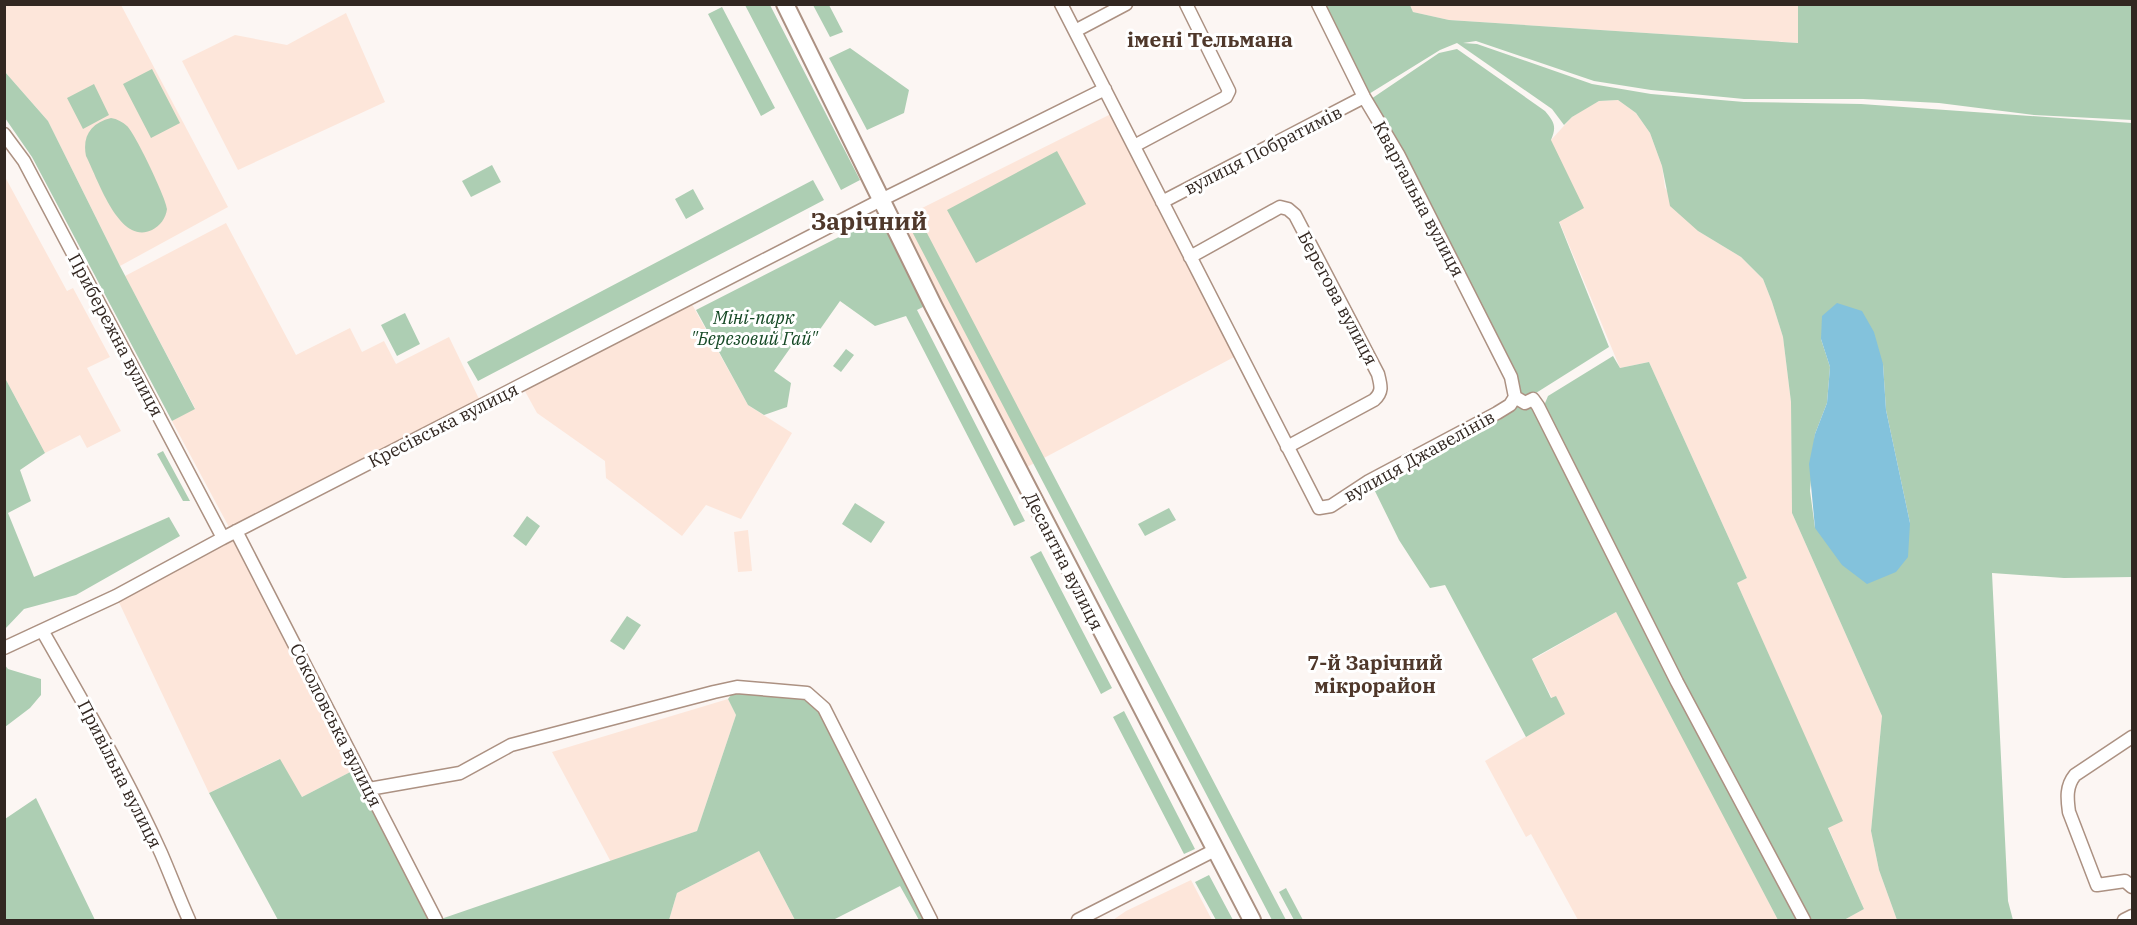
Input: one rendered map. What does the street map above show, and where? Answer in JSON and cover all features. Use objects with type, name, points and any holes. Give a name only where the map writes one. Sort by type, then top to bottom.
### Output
[{"type":"main road","name":"Десантна вулиця","points":[[785,4],[881,200],[1082,597],[1252,921]]},
{"type":"street","points":[[1061,4],[1287,447]]},
{"type":"street","points":[[1075,31],[1126,4]]},
{"type":"street","points":[[1134,146],[1226,97],[1229,91],[1186,4]]},
{"type":"street","name":"Квартальна вулиця","points":[[1318,4],[1364,98],[1398,154],[1511,377],[1515,397]]},
{"type":"street","points":[[881,200],[1105,89]]},
{"type":"street","name":"вулиця Побратимів","points":[[1162,202],[1364,98]]},
{"type":"street","name":"Прибережна вулиця","points":[[4,134],[24,161],[223,538]]},
{"type":"street","name":"Кресівська вулиця","points":[[4,648],[43,632],[116,596],[236,531],[881,200]]},
{"type":"street","name":"Берегова вулиця","points":[[1190,257],[1280,207],[1288,208],[1294,215],[1378,374],[1380,394],[1374,400],[1287,447]]},
{"type":"street","points":[[1515,397],[1525,403],[1533,399],[1538,406],[1671,672],[1804,921]]},
{"type":"street","name":"вулиця Джавелінів","points":[[1287,447],[1319,508],[1331,506],[1370,481],[1497,413],[1510,405],[1515,397]]},
{"type":"street","name":"Соколовська вулиця","points":[[236,531],[436,921]]},
{"type":"street","name":"Привільна вулиця","points":[[43,632],[126,782],[161,854],[189,921]]},
{"type":"street","points":[[369,789],[460,773],[510,746],[737,687],[807,693],[824,708],[931,921]]},
{"type":"street","points":[[2133,737],[2075,775],[2068,783],[2067,800],[2069,812],[2097,885],[2125,881],[2133,887]]},
{"type":"street","points":[[1078,921],[1215,850]]},
{"type":"shaded area","points":[[4,5],[121,5],[228,207],[120,266],[48,121],[5,72]]},
{"type":"shaded area","points":[[1410,5],[1798,5],[1799,43],[1449,20],[1413,12]]},
{"type":"shaded area","points":[[346,13],[385,102],[238,170],[182,61],[235,35],[287,45]]},
{"type":"shaded area","points":[[1618,100],[1636,113],[1650,133],[1662,166],[1665,188],[1698,231],[1741,257],[1763,279],[1772,302],[1783,337],[1791,402],[1792,513],[1882,716],[1871,831],[1879,870],[1897,920],[1844,920],[1864,909],[1828,827],[1842,821],[1737,583],[1747,578],[1649,362],[1620,368],[1559,221],[1551,140],[1572,117],[1586,108],[1599,101]]},
{"type":"shaded area","points":[[1113,113],[1236,356],[1027,467],[900,219]]},
{"type":"shaded area","points":[[4,175],[67,291],[73,288],[110,357],[87,368],[121,431],[87,448],[80,435],[45,453],[5,378]]},
{"type":"shaded area","points":[[226,223],[296,355],[350,328],[362,352],[384,341],[396,364],[449,337],[480,401],[230,529],[172,421],[195,408],[125,276]]},
{"type":"shaded area","points":[[689,299],[748,405],[792,433],[741,519],[706,505],[682,536],[606,478],[605,461],[537,413],[521,384]]},
{"type":"shaded area","points":[[748,530],[752,571],[738,572],[734,532]]},
{"type":"shaded area","points":[[236,531],[358,768],[302,797],[279,759],[209,793],[116,596]]},
{"type":"shaded area","points":[[1616,612],[1778,920],[1578,920],[1531,834],[1526,837],[1485,761],[1564,714],[1555,697],[1552,698],[1532,660]]},
{"type":"shaded area","points":[[728,699],[736,715],[697,831],[611,862],[552,752]]},
{"type":"shaded area","points":[[759,851],[795,920],[669,920],[677,893]]},
{"type":"shaded area","points":[[1191,880],[1212,920],[1113,920],[1126,911]]},
{"type":"green space","points":[[745,5],[770,5],[860,180],[841,190]]},
{"type":"green space","points":[[813,5],[829,5],[843,32],[830,37]]},
{"type":"green space","points":[[1318,5],[1410,5],[1413,12],[1449,20],[1798,43],[1798,5],[2132,5],[2132,120],[2034,115],[1939,103],[1863,99],[1744,99],[1651,90],[1594,81],[1476,41],[1463,43],[1477,44],[1592,84],[1651,94],[1744,102],[1861,104],[2132,123],[2132,577],[2064,578],[1992,573],[2008,901],[2013,920],[1897,920],[1879,870],[1871,831],[1882,716],[1792,513],[1791,402],[1783,337],[1772,302],[1763,279],[1741,257],[1698,231],[1670,206],[1662,166],[1650,133],[1636,113],[1618,100],[1599,101],[1572,117],[1564,125],[1552,109],[1457,43],[1440,50],[1364,97]],"holes":[[[1821,339],[1883,364],[1886,410],[1910,523],[1815,528],[1810,491],[1815,434],[1827,403],[1830,367]]]},
{"type":"green space","points":[[722,7],[775,108],[761,116],[708,14]]},
{"type":"green space","points":[[850,48],[909,90],[904,113],[867,130],[829,58]]},
{"type":"green space","points":[[1457,49],[1545,111],[1554,128],[1551,140],[1584,208],[1559,222],[1609,347],[1528,398],[1520,393],[1371,99],[1439,53]]},
{"type":"green space","points":[[152,69],[180,123],[151,138],[123,84]]},
{"type":"green space","points":[[5,72],[48,121],[195,409],[172,421],[32,157],[5,118]]},
{"type":"green space","points":[[94,84],[109,115],[83,129],[67,98]]},
{"type":"green space","points":[[111,118],[124,123],[131,131],[166,203],[164,219],[152,230],[140,232],[129,228],[120,220],[103,194],[86,156],[85,142],[90,131],[98,123]]},
{"type":"green space","points":[[1057,151],[1086,204],[976,263],[947,210]]},
{"type":"green space","points":[[492,165],[501,182],[471,197],[462,181]]},
{"type":"green space","points":[[813,180],[824,200],[478,381],[467,362]]},
{"type":"green space","points":[[693,189],[704,209],[686,219],[675,199]]},
{"type":"green space","points":[[917,214],[1286,920],[1272,920],[906,220]]},
{"type":"green space","name":"Міні-парк \"Березовий Гай\"","points":[[880,216],[925,306],[917,310],[1025,521],[1014,526],[906,316],[875,326],[840,301],[809,345],[798,337],[774,371],[791,383],[787,407],[764,415],[748,405],[696,310]]},
{"type":"green space","points":[[405,313],[420,344],[397,356],[381,325]]},
{"type":"green space","points":[[846,349],[854,355],[841,372],[833,366]]},
{"type":"green space","points":[[1613,356],[1620,368],[1649,362],[1747,578],[1737,583],[1843,821],[1828,828],[1864,909],[1844,920],[1778,920],[1616,612],[1532,659],[1551,698],[1556,696],[1565,714],[1526,737],[1445,585],[1430,588],[1399,540],[1370,481],[1515,397],[1543,408],[1548,396]]},
{"type":"green space","points":[[5,378],[45,453],[20,470],[31,501],[8,513],[34,577],[169,517],[180,536],[76,595],[24,609],[5,629]]},
{"type":"green space","points":[[163,451],[190,501],[183,501],[157,454]]},
{"type":"green space","points":[[855,503],[885,522],[871,543],[842,524]]},
{"type":"green space","points":[[1169,508],[1176,520],[1145,536],[1138,524]]},
{"type":"green space","points":[[527,516],[540,526],[526,546],[513,536]]},
{"type":"green space","points":[[1041,551],[1112,688],[1101,694],[1030,557]]},
{"type":"green space","points":[[627,616],[641,625],[624,650],[610,641]]},
{"type":"green space","points":[[4,664],[8,669],[41,679],[41,695],[30,708],[5,727]]},
{"type":"green space","points":[[737,687],[788,690],[824,708],[931,920],[919,920],[900,886],[833,920],[795,920],[759,851],[677,893],[669,920],[438,920],[697,831],[736,715],[728,699]]},
{"type":"green space","points":[[1124,711],[1195,849],[1184,854],[1113,717]]},
{"type":"green space","points":[[280,759],[302,797],[358,768],[436,920],[278,920],[209,793]]},
{"type":"green space","points":[[36,798],[95,920],[5,920],[5,819]]},
{"type":"green space","points":[[1209,875],[1233,920],[1216,920],[1195,882]]},
{"type":"green space","points":[[1286,888],[1303,920],[1294,920],[1279,892]]},
{"type":"water","points":[[1837,303],[1862,311],[1874,332],[1883,364],[1886,410],[1910,523],[1908,557],[1896,572],[1867,584],[1842,565],[1815,528],[1809,464],[1815,434],[1827,403],[1830,367],[1821,339],[1822,316]]},
{"type":"district","name":"імені Тельмана","points":[[1210,39]]},
{"type":"district","name":"Зарічний","points":[[869,221]]},
{"type":"district","name":"7-й Зарічний мікрорайон","points":[[1375,674]]}]
